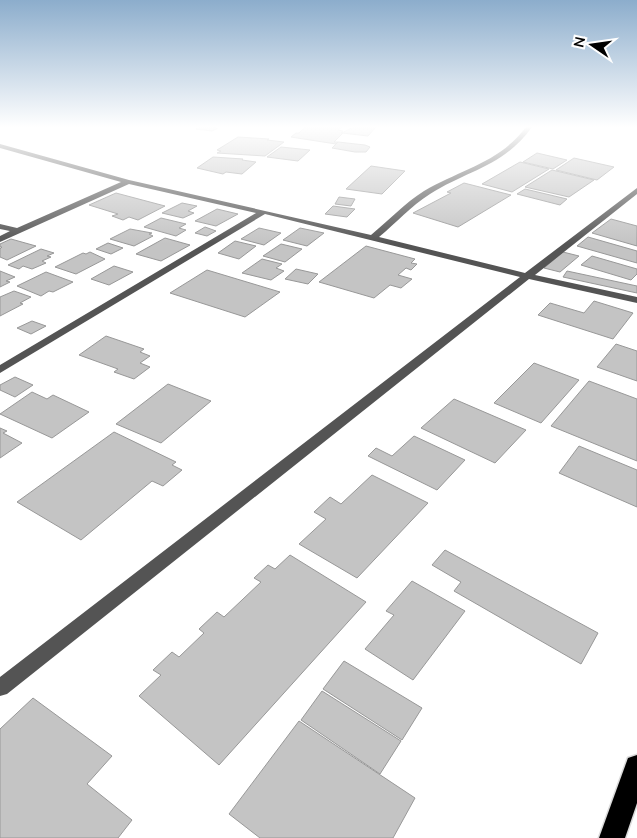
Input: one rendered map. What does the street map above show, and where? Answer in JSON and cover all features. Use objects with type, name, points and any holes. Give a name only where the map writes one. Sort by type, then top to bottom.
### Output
[{"type":"highway","points":[[612,838],[637,767]]},
{"type":"street","points":[[71,166],[128,182],[637,300]]},
{"type":"street","points":[[372,238],[427,192],[479,166]]},
{"type":"street","points":[[0,239],[128,182]]},
{"type":"street","points":[[0,688],[637,190]]},
{"type":"street","points":[[0,370],[263,212]]},
{"type":"street","points":[[0,226],[18,231]]},
{"type":"building","points":[[200,166],[251,166],[242,174],[226,172],[223,174],[197,168]]},
{"type":"building","points":[[371,166],[405,171],[382,194],[346,189]]},
{"type":"building","points":[[513,166],[537,166],[549,169],[512,192],[482,184]]},
{"type":"building","points":[[541,166],[558,166],[553,169]]},
{"type":"building","points":[[562,166],[614,167],[597,180],[556,170]]},
{"type":"building","points":[[552,170],[594,180],[569,197],[525,187]]},
{"type":"building","points":[[464,183],[511,195],[458,227],[413,213],[451,193],[447,192]]},
{"type":"building","points":[[525,189],[567,199],[560,205],[517,194]]},
{"type":"building","points":[[116,193],[165,206],[138,220],[129,217],[123,220],[112,216],[118,214],[89,205]]},
{"type":"building","points":[[339,197],[355,199],[351,206],[335,204]]},
{"type":"building","points":[[182,203],[197,206],[188,211],[194,213],[183,218],[162,213]]},
{"type":"building","points":[[333,206],[355,209],[347,217],[325,214]]},
{"type":"building","points":[[217,209],[238,214],[216,226],[195,221]]},
{"type":"building","points":[[161,218],[186,224],[179,228],[186,230],[176,236],[144,227]]},
{"type":"building","points":[[611,219],[637,226],[637,246],[592,233]]},
{"type":"building","points":[[205,227],[216,231],[207,236],[195,233]]},
{"type":"building","points":[[259,228],[281,233],[264,245],[241,239]]},
{"type":"building","points":[[300,228],[324,233],[307,246],[283,240]]},
{"type":"building","points":[[130,229],[152,233],[149,234],[153,236],[134,246],[110,239]]},
{"type":"building","points":[[588,237],[637,251],[637,263],[577,246]]},
{"type":"building","points":[[165,238],[190,245],[161,261],[136,254]]},
{"type":"building","points":[[11,239],[36,246],[7,260],[0,257],[0,249],[2,247],[0,247],[0,244]]},
{"type":"building","points":[[235,241],[256,246],[239,259],[218,253]]},
{"type":"building","points":[[108,243],[123,248],[111,254],[96,249]]},
{"type":"building","points":[[281,244],[302,249],[285,262],[263,256]]},
{"type":"building","points":[[366,246],[415,259],[411,263],[417,264],[411,270],[406,268],[398,275],[412,279],[401,288],[390,285],[374,298],[319,282]]},
{"type":"building","points":[[41,249],[54,253],[47,256],[51,257],[42,261],[46,263],[32,269],[23,266],[19,269],[8,265]]},
{"type":"building","points":[[90,252],[105,259],[76,274],[55,267],[83,253]]},
{"type":"building","points":[[563,252],[579,256],[560,272],[544,268]]},
{"type":"building","points":[[592,256],[637,269],[637,274],[631,280],[581,265]]},
{"type":"building","points":[[262,259],[282,264],[276,268],[284,271],[271,280],[242,273]]},
{"type":"building","points":[[114,266],[133,272],[109,285],[91,279]]},
{"type":"building","points":[[296,269],[318,274],[308,284],[285,279]]},
{"type":"building","points":[[207,270],[280,292],[245,317],[170,293]]},
{"type":"building","points":[[0,271],[15,277],[6,281],[10,282],[0,287]]},
{"type":"building","points":[[567,271],[637,286],[637,293],[563,277]]},
{"type":"building","points":[[46,272],[73,282],[41,296],[17,286]]},
{"type":"building","points":[[14,291],[31,297],[20,303],[23,304],[0,316],[0,297]]},
{"type":"building","points":[[594,301],[633,313],[613,339],[538,315],[550,303],[584,313]]},
{"type":"building","points":[[32,321],[46,326],[31,334],[17,328]]},
{"type":"building","points":[[106,336],[144,349],[140,352],[150,356],[140,363],[150,367],[134,379],[114,372],[118,369],[79,355]]},
{"type":"building","points":[[616,344],[637,351],[637,381],[597,367]]},
{"type":"building","points":[[534,363],[579,380],[541,423],[494,403]]},
{"type":"building","points":[[15,377],[33,385],[15,397],[0,390],[0,385]]},
{"type":"building","points":[[589,381],[637,399],[637,461],[551,426]]},
{"type":"building","points":[[168,384],[211,401],[161,443],[116,424]]},
{"type":"building","points":[[32,392],[47,399],[53,395],[89,412],[52,438],[0,414]]},
{"type":"building","points":[[454,399],[526,430],[495,463],[421,428]]},
{"type":"building","points":[[0,428],[7,431],[3,433],[22,443],[0,458]]},
{"type":"building","points":[[114,432],[176,462],[172,465],[182,470],[163,486],[152,481],[81,540],[17,502]]},
{"type":"building","points":[[414,436],[465,460],[437,490],[368,456],[376,448],[392,456]]},
{"type":"building","points":[[579,446],[637,470],[637,507],[559,473]]},
{"type":"building","points":[[372,475],[428,503],[357,578],[299,544],[326,519],[314,512],[330,497],[341,504]]},
{"type":"building","points":[[445,550],[598,633],[581,664],[454,591],[461,582],[432,565]]},
{"type":"building","points":[[290,555],[366,602],[219,765],[139,696],[161,675],[153,670],[172,652],[179,657],[204,633],[199,629],[217,612],[224,617],[261,582],[254,578],[268,565],[275,569]]},
{"type":"building","points":[[412,581],[465,611],[413,680],[365,649],[394,615],[386,611]]},
{"type":"building","points":[[344,661],[422,708],[402,740],[323,689]]},
{"type":"building","points":[[322,691],[401,741],[380,774],[301,720]]},
{"type":"building","points":[[33,698],[112,756],[87,784],[132,820],[118,838],[0,838],[0,729]]},
{"type":"building","points":[[299,721],[415,798],[393,838],[260,838],[229,814]]}]
